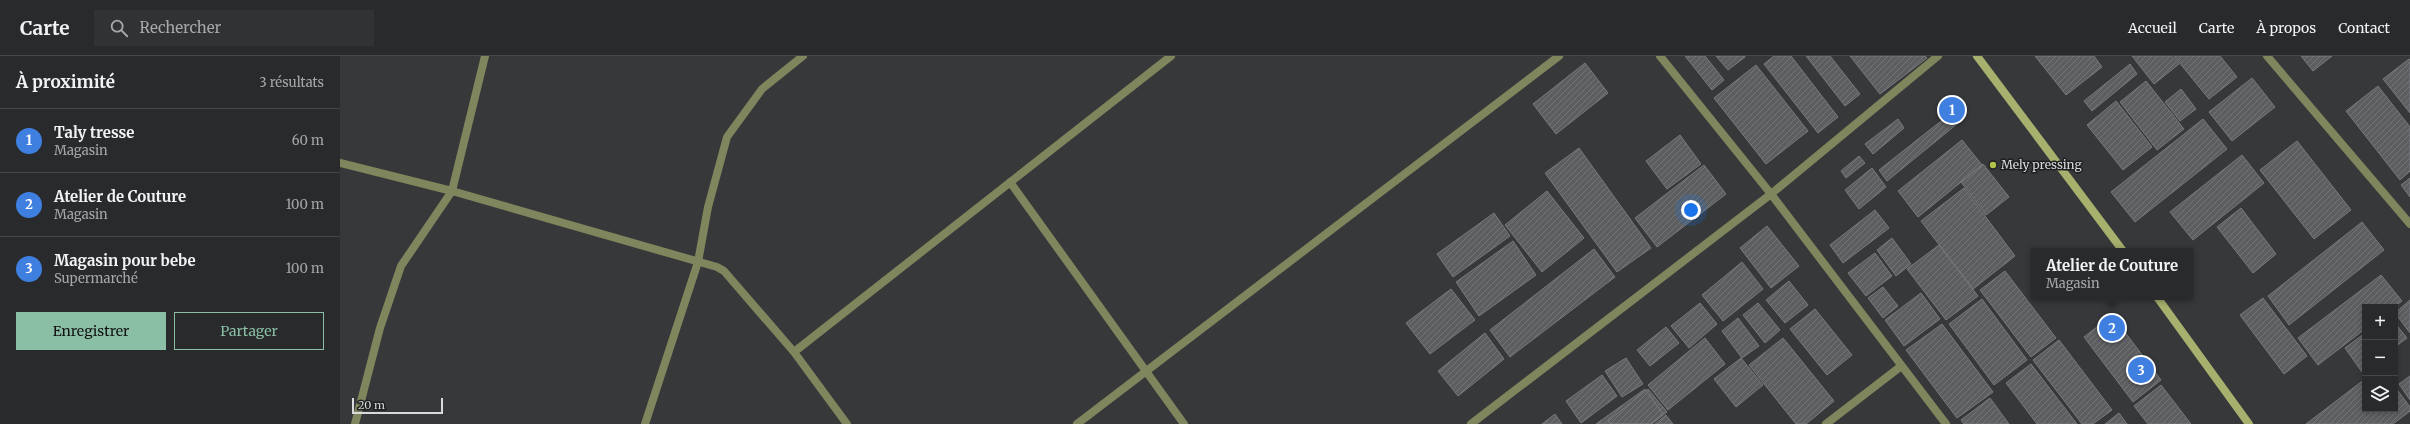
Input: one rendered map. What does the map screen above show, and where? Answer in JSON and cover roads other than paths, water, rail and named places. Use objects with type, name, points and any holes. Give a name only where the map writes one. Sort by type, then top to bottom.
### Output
[{"type":"street","points":[[355,424],[380,328],[401,266],[452,191],[486,56]]},
{"type":"street","points":[[646,424],[698,262],[708,207],[727,137],[762,89],[803,56]]},
{"type":"street","points":[[794,352],[1171,56]]},
{"type":"street","points":[[1077,424],[1559,56]]},
{"type":"street","points":[[1660,56],[1771,194],[1900,367],[1946,424]]},
{"type":"street","points":[[1471,424],[1771,194],[1938,56]]},
{"type":"street","points":[[1977,56],[2121,248]]},
{"type":"street","points":[[2268,56],[2410,224]]},
{"type":"street","points":[[340,163],[452,191],[698,262],[724,272],[794,352],[847,424]]},
{"type":"street","points":[[1010,182],[1145,372],[1184,424]]},
{"type":"street","points":[[2159,300],[2249,424]]},
{"type":"street","points":[[1826,424],[1900,367]]},
{"type":"place","name":"Taly tresse","points":[[1952,110]]},
{"type":"place","name":"Mely pressing","points":[[1993,165]]},
{"type":"place","name":"Atelier de Couture","points":[[2112,328]]},
{"type":"place","name":"Magasin pour bebe","points":[[2141,370]]}]
